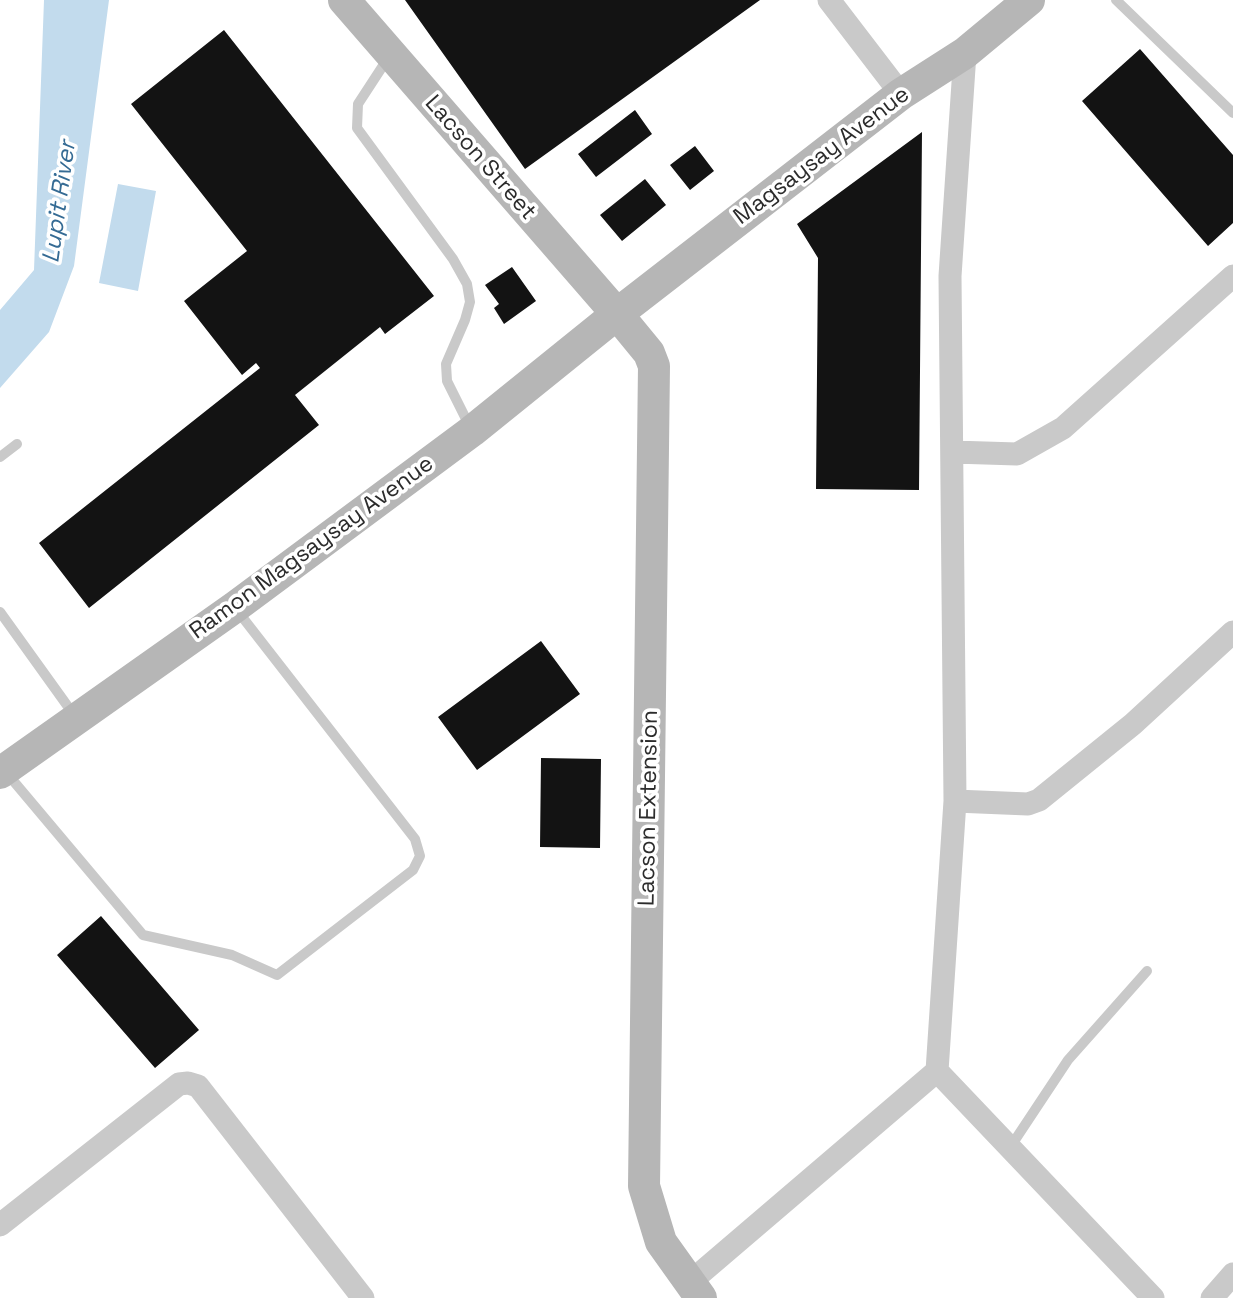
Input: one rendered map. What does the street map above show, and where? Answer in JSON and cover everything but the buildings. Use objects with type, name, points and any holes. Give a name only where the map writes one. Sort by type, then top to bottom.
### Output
[{"type":"main road","name":"Lacson Street","points":[[344,0],[389,55],[617,314]]},
{"type":"main road","name":"Magsaysay Avenue","points":[[617,314],[901,94],[965,53],[1029,0]]},
{"type":"main road","name":"Ramon Magsaysay Avenue","points":[[2,771],[234,607],[472,431],[617,314]]},
{"type":"main road","name":"Lacson Extension","points":[[617,314],[649,353],[655,379],[644,1185],[661,1242],[695,1290]]},
{"type":"street","points":[[829,0],[901,94]]},
{"type":"street","points":[[695,1290],[937,1071],[955,801],[950,276],[965,53]]},
{"type":"street","points":[[953,452],[1017,454],[1063,428],[1233,276]]},
{"type":"street","points":[[955,801],[1028,804],[1039,800],[1133,724],[1233,632]]},
{"type":"street","points":[[937,1071],[1153,1298]]},
{"type":"street","points":[[0,1225],[179,1084],[188,1083],[198,1086],[363,1298]]},
{"type":"street","points":[[1212,1298],[1233,1274]]},
{"type":"lane","points":[[1116,0],[1233,113]]},
{"type":"lane","points":[[389,55],[358,104],[357,128],[392,180],[453,259],[467,284],[470,302],[466,320],[446,364],[447,381],[472,431]]},
{"type":"lane","points":[[0,457],[18,444]]},
{"type":"lane","points":[[2,771],[143,935],[232,955],[277,975],[413,870],[420,856],[415,839],[234,607]]},
{"type":"lane","points":[[0,612],[76,717]]},
{"type":"lane","points":[[1011,1146],[1068,1060],[1147,971]]},
{"type":"water","name":"Lupit River","points":[[44,0],[109,0],[74,266],[49,332],[0,388],[0,310],[34,270]]},
{"type":"water","points":[[118,184],[156,191],[138,291],[99,283]]}]
